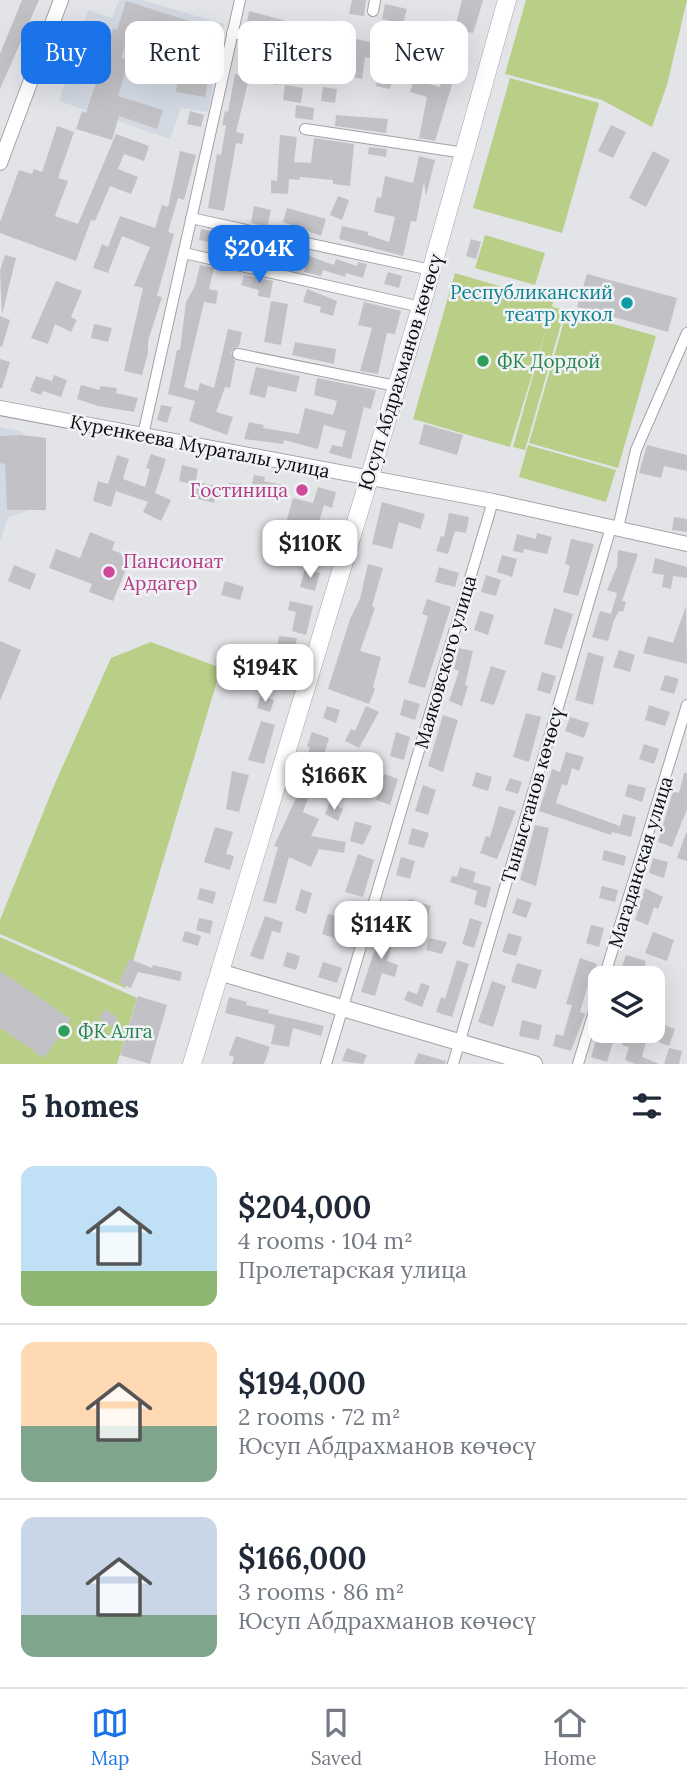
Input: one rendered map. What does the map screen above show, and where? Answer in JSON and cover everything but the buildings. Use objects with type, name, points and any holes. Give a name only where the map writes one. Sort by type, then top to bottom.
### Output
[{"type":"main road","name":"Юсуп Абдрахманов көчөсү","points":[[192,1064],[421,307],[507,0]]},
{"type":"main road","points":[[219,972],[534,1064]]},
{"type":"street","points":[[0,163],[61,0]]},
{"type":"street","points":[[144,435],[240,0]]},
{"type":"street","points":[[232,33],[238,34]]},
{"type":"street","points":[[305,129],[465,153]]},
{"type":"street","points":[[191,218],[431,270]]},
{"type":"street","points":[[184,253],[421,307]]},
{"type":"street","name":"Тыныстанов көчөсү","points":[[453,1064],[636,450],[687,333]]},
{"type":"street","points":[[238,354],[396,386]]},
{"type":"street","name":"Куренкеева Мураталы улица","points":[[0,408],[492,501],[687,544]]},
{"type":"street","name":"Маяковского улица","points":[[326,1064],[492,501]]},
{"type":"street","name":"Магаданская улица","points":[[608,966],[687,705]]},
{"type":"street","points":[[578,1064],[588,1031]]},
{"type":"shaded area","points":[[119,0],[142,0],[214,21],[125,21],[125,84],[213,84],[208,112],[181,108],[170,139],[59,101],[64,84],[111,84],[111,21],[84,21],[88,10],[112,18]]},
{"type":"shaded area","points":[[0,427],[23,432],[27,511],[8,517],[0,542]]},
{"type":"green space","points":[[526,0],[687,0],[667,85],[652,127],[602,100],[505,74]]},
{"type":"green space","points":[[510,78],[599,103],[562,233],[473,208]]},
{"type":"green space","points":[[485,235],[545,253],[535,285],[475,268]]},
{"type":"green space","name":"ФК Дордой","points":[[455,273],[553,302],[552,307],[565,310],[525,450],[513,447],[547,326],[510,447],[413,419]]},
{"type":"green space","name":"ФК Дордой","points":[[567,311],[656,336],[618,468],[529,443]]},
{"type":"green space","points":[[528,445],[616,470],[606,502],[519,477]]},
{"type":"green space","points":[[151,642],[221,668],[125,988],[0,934],[0,920],[53,788],[111,658]]},
{"type":"green space","name":"ФК Алга","points":[[0,937],[137,998],[117,1064],[0,1064]]},
{"type":"place","name":"Республиканский театр кукол","points":[[627,303]]},
{"type":"place","name":"ФК Дордой","points":[[483,361]]},
{"type":"place","name":"Гостиница","points":[[302,490]]},
{"type":"place","name":"Пансионат Ардагер","points":[[109,572]]},
{"type":"place","name":"ФК Алга","points":[[64,1031]]}]
